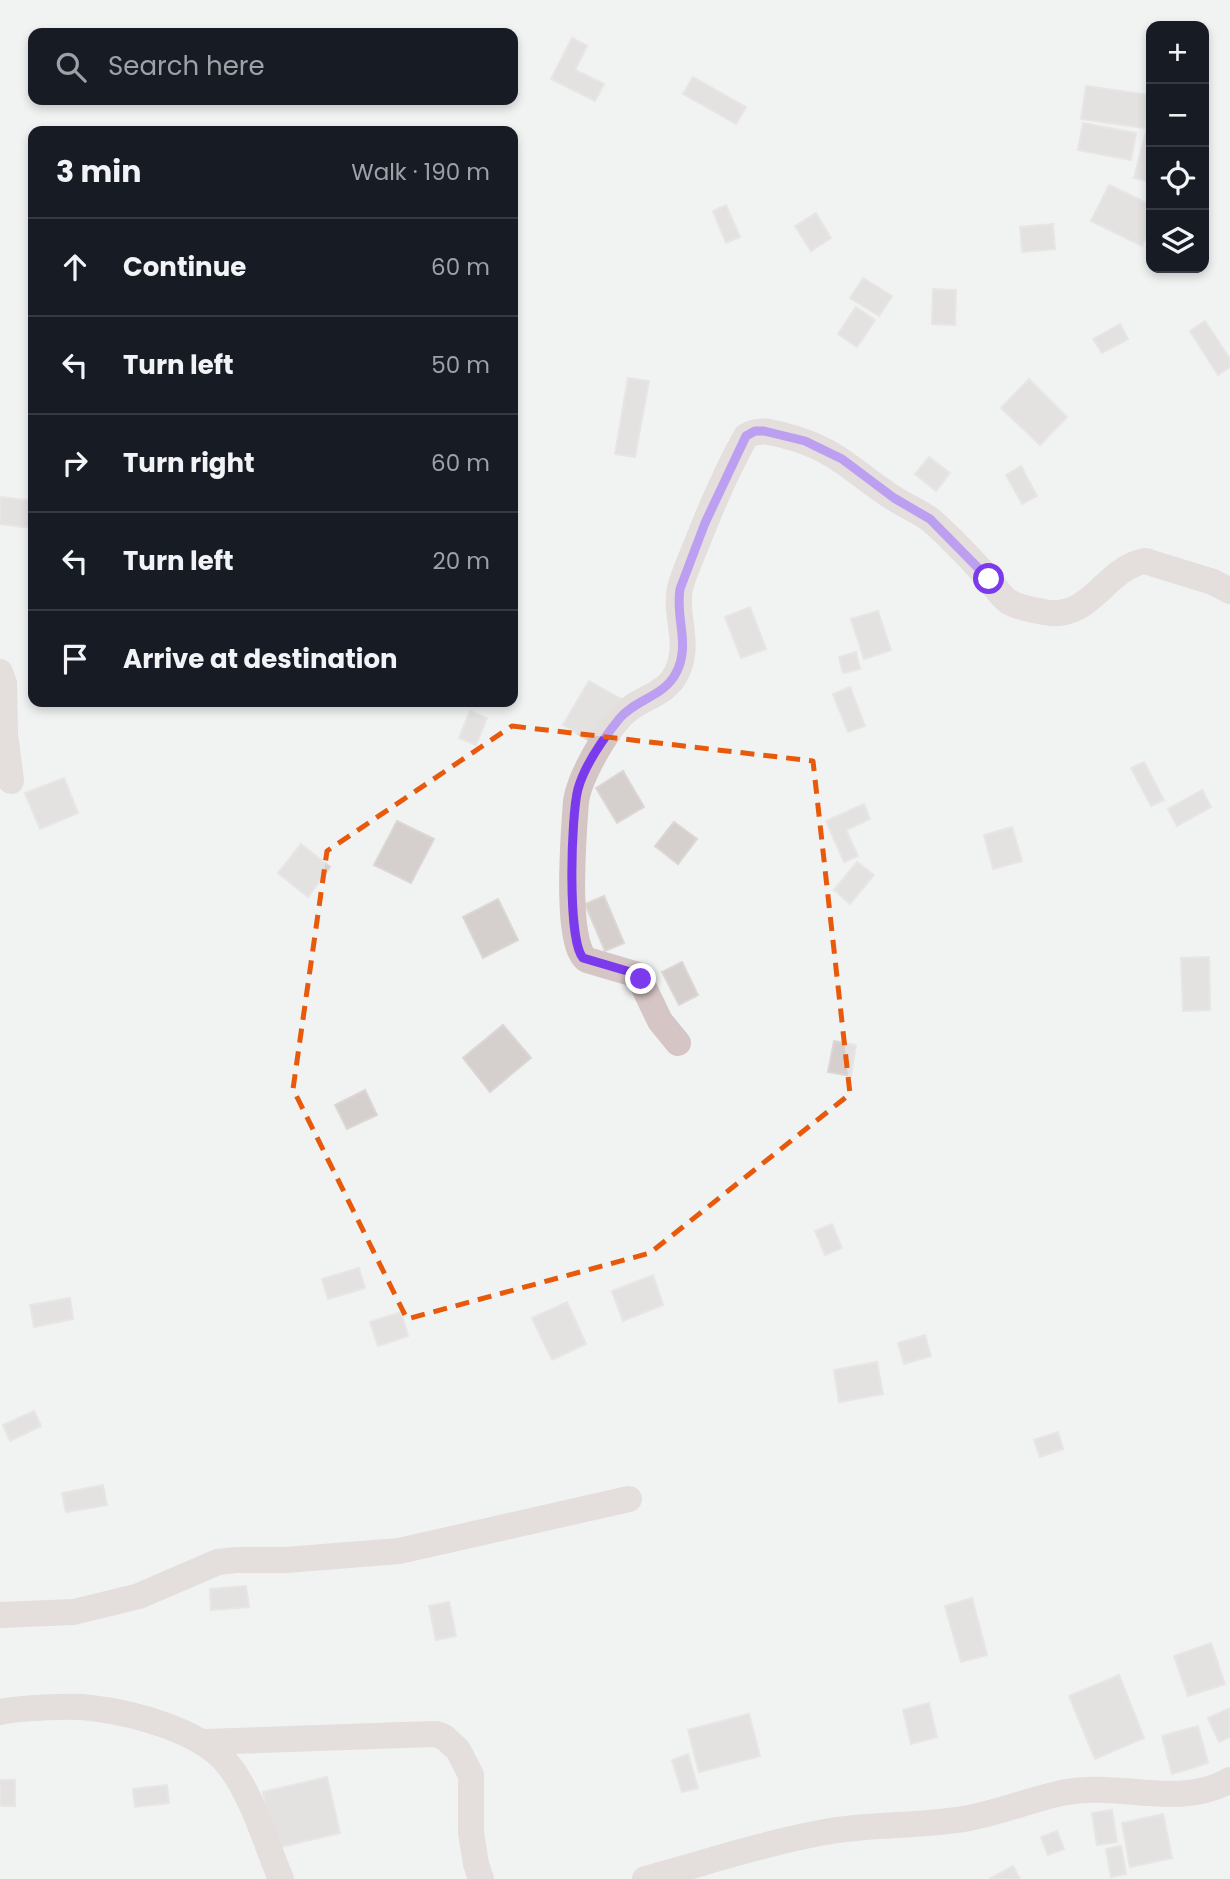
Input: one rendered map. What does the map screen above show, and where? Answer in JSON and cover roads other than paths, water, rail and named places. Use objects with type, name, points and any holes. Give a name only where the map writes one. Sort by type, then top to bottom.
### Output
[{"type":"street","points":[[678,1043],[660,1021],[638,975],[587,960],[580,955],[576,942],[572,888],[576,801],[581,780],[590,761],[619,718],[630,707],[659,692],[677,672],[684,637],[678,598],[680,589],[705,523],[746,436],[755,431],[764,431],[805,441],[842,459],[894,498],[930,519],[963,551],[1007,601],[1023,607],[1052,613],[1079,608],[1115,574],[1144,561],[1213,582],[1230,591]]},
{"type":"street","points":[[0,672],[4,683],[5,734],[11,781]]},
{"type":"street","points":[[0,1615],[74,1612],[162,1588],[218,1562],[286,1560],[399,1551],[629,1499]]},
{"type":"street","points":[[0,1713],[88,1707],[138,1716],[204,1742],[219,1753],[240,1781],[281,1879]]},
{"type":"street","points":[[204,1742],[436,1734],[444,1737],[458,1750],[471,1775],[471,1833],[481,1879]]},
{"type":"street","points":[[645,1879],[754,1847],[827,1831],[971,1818],[1068,1791],[1105,1789],[1183,1794],[1230,1780]]}]
